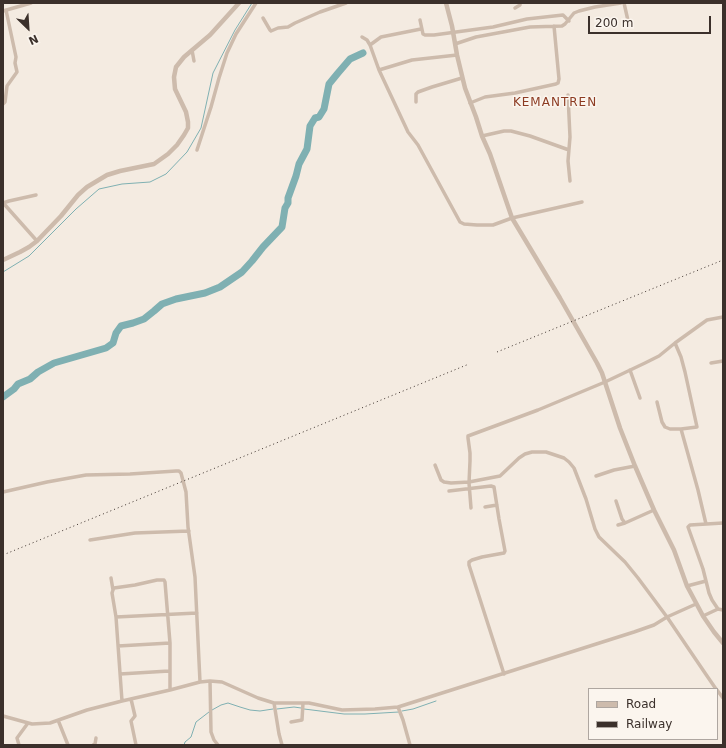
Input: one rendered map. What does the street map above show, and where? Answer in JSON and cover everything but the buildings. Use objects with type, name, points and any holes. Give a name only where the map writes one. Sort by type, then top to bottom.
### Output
[{"type":"street","points":[[3,104],[7,86],[17,72],[15,63],[16,57],[4,11],[31,3]]},
{"type":"street","points":[[232,3],[235,8]]},
{"type":"street","points":[[3,260],[25,250],[37,241],[87,187],[120,171],[154,164],[168,154],[177,145],[188,128],[188,122],[186,112],[175,89],[174,74],[176,67],[192,50],[210,35],[239,3]]},
{"type":"street","points":[[197,150],[212,107],[227,53],[236,34],[256,3]]},
{"type":"street","points":[[264,18],[271,31],[278,28],[288,27],[295,22],[346,3]]},
{"type":"street","points":[[446,3],[462,78],[512,218],[597,363],[635,466],[654,510],[674,550],[687,586],[703,616],[723,643]]},
{"type":"street","points":[[515,8],[520,5],[520,3]]},
{"type":"street","points":[[454,41],[476,38],[490,31],[529,23],[564,26],[567,19],[579,11],[621,3]]},
{"type":"street","points":[[624,3],[629,25]]},
{"type":"street","points":[[420,20],[423,34],[434,35],[453,32],[490,31],[564,15],[567,19]]},
{"type":"street","points":[[545,18],[546,25]]},
{"type":"street","points":[[470,103],[485,97],[509,94],[558,83],[559,79],[554,26]]},
{"type":"street","points":[[370,45],[379,38],[421,29]]},
{"type":"street","points":[[362,37],[367,40],[370,45],[379,70],[408,132],[418,145],[460,222],[464,224],[493,225],[512,218],[582,202]]},
{"type":"street","points":[[192,50],[194,61]]},
{"type":"street","points":[[379,70],[412,60],[457,55]]},
{"type":"street","points":[[416,102],[416,94],[418,92],[432,86],[462,78]]},
{"type":"street","points":[[568,95],[570,137],[568,161],[570,181]]},
{"type":"street","points":[[482,136],[511,131],[569,150]]},
{"type":"street","points":[[36,196],[9,201],[3,204],[37,241]]},
{"type":"street","points":[[471,508],[469,485],[470,453],[468,436],[538,410],[605,382],[659,356],[707,320],[723,317]]},
{"type":"street","points":[[657,402],[662,422],[670,429],[696,428],[697,426],[685,372],[675,343]]},
{"type":"street","points":[[711,364],[723,361]]},
{"type":"street","points":[[630,370],[640,398]]},
{"type":"street","points":[[681,429],[706,524]]},
{"type":"street","points":[[449,491],[500,476],[525,454],[532,452],[546,452],[564,458],[574,468],[599,537],[625,562],[638,578],[665,619],[716,688]]},
{"type":"street","points":[[435,465],[441,480],[444,482],[494,486],[498,519],[505,551],[504,553],[472,560],[468,565],[504,674]]},
{"type":"street","points":[[596,476],[614,470],[635,466]]},
{"type":"street","points":[[3,492],[86,475],[179,471],[182,475],[186,492],[195,577],[200,682]]},
{"type":"street","points":[[616,501],[622,519],[625,523]]},
{"type":"street","points":[[485,507],[497,505]]},
{"type":"street","points":[[618,525],[654,510]]},
{"type":"street","points":[[703,616],[721,610],[708,593],[703,569],[688,527],[690,525],[723,523]]},
{"type":"street","points":[[90,540],[135,533],[189,531]]},
{"type":"street","points":[[111,578],[116,617],[122,701]]},
{"type":"street","points":[[113,590],[114,588],[118,587],[164,580],[170,643],[170,690]]},
{"type":"street","points":[[687,586],[706,581]]},
{"type":"street","points":[[3,716],[28,723],[48,723],[87,710],[200,682],[210,681],[222,682],[258,698],[303,707],[309,703],[342,710],[399,710],[634,632],[696,604]]},
{"type":"street","points":[[116,617],[197,613]]},
{"type":"street","points":[[118,646],[170,643]]},
{"type":"street","points":[[120,674],[169,671]]},
{"type":"street","points":[[210,681],[210,732],[218,745]]},
{"type":"street","points":[[131,699],[135,717],[131,720],[136,745]]},
{"type":"street","points":[[274,702],[282,745]]},
{"type":"street","points":[[291,722],[302,720],[303,707]]},
{"type":"street","points":[[399,710],[410,745]]},
{"type":"street","points":[[58,720],[68,745]]},
{"type":"street","points":[[19,745],[17,738],[28,723]]},
{"type":"street","points":[[93,745],[96,744],[96,738]]},
{"type":"waterway","points":[[3,272],[29,256],[76,209],[99,189],[122,184],[150,182],[166,174],[187,152],[201,128],[213,73],[235,30],[252,3]]},
{"type":"waterway","points":[[3,397],[18,384],[30,379],[38,372],[54,363],[106,348],[113,343],[116,333],[121,326],[144,319],[162,304],[176,299],[205,293],[220,287],[242,272],[282,227],[288,198],[299,164],[307,149],[310,126],[315,118],[319,117],[324,109],[329,84],[350,59],[363,53]]},
{"type":"waterway","points":[[402,711],[436,701]]},
{"type":"waterway","points":[[212,710],[228,703],[250,710],[260,711],[273,709]]},
{"type":"waterway","points":[[277,709],[294,707],[301,708]]},
{"type":"waterway","points":[[304,709],[344,714],[399,712]]},
{"type":"waterway","points":[[184,745],[185,742],[191,737],[196,722],[209,712]]},
{"type":"railway","points":[[497,352],[723,260]]},
{"type":"railway","points":[[3,555],[469,364]]},
{"type":"district","name":"KEMANTREN","points":[[555,103]]}]
